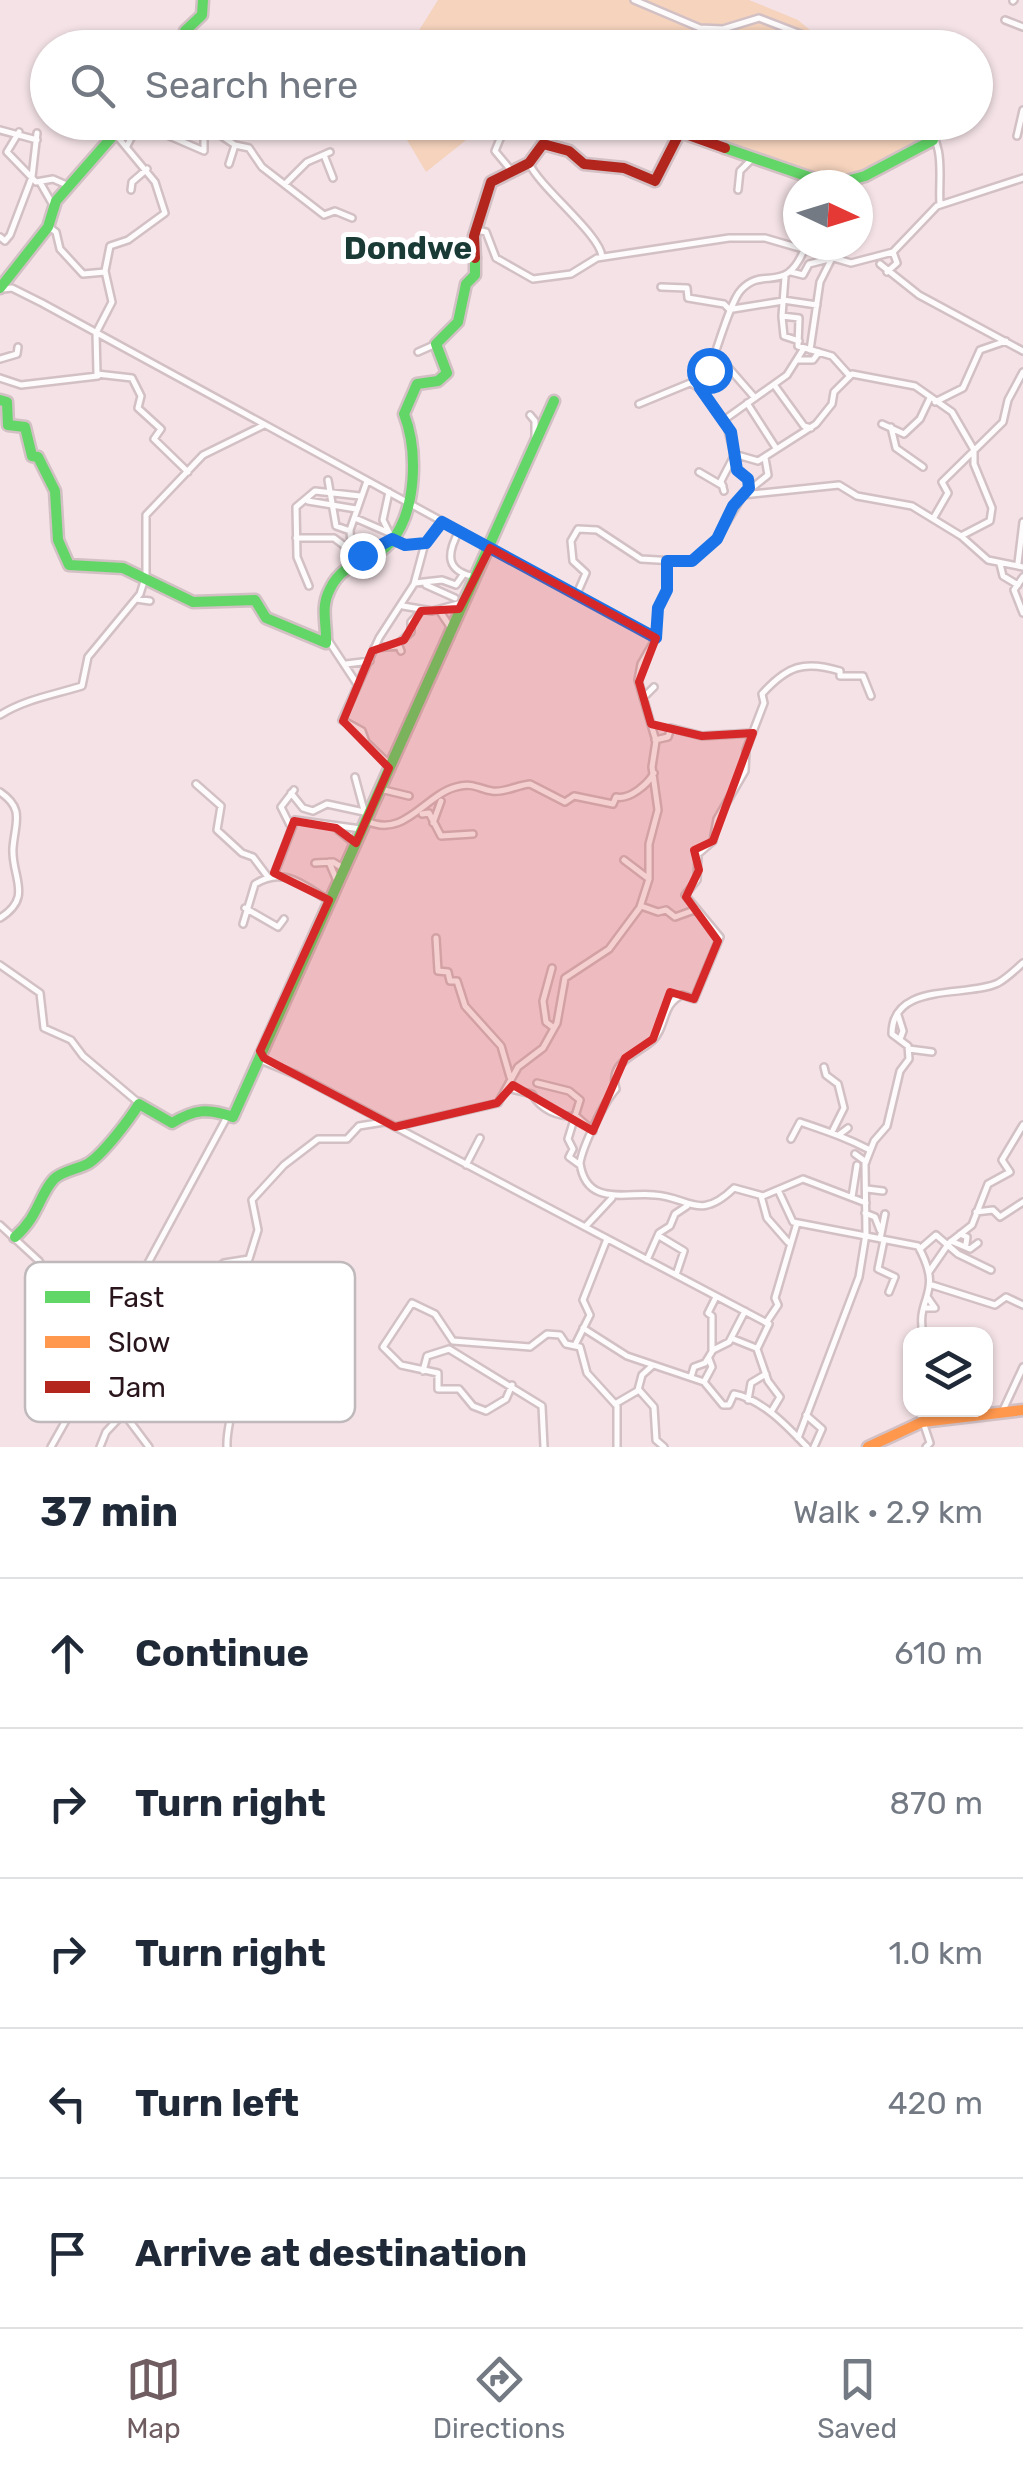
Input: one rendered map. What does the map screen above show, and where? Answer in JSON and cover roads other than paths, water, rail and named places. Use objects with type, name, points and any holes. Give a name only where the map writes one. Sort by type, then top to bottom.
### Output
[{"type":"street","points":[[188,30],[202,15],[203,0]]},
{"type":"street","points":[[634,0],[700,28],[723,29],[748,18],[759,18],[790,30]]},
{"type":"street","points":[[1005,20],[1023,26]]},
{"type":"street","points":[[1017,136],[1023,110]]},
{"type":"street","points":[[0,130],[30,135]]},
{"type":"street","points":[[19,132],[8,153],[41,184],[54,206]]},
{"type":"street","points":[[0,237],[5,241],[10,235],[32,179],[37,140]]},
{"type":"street","points":[[0,289],[48,227],[54,206],[68,186],[89,168],[107,140]]},
{"type":"street","points":[[98,376],[96,334],[112,302],[105,272],[111,244],[128,240],[164,216],[159,190],[120,140]]},
{"type":"street","points":[[127,146],[129,140]]},
{"type":"street","points":[[178,140],[204,151],[203,140]]},
{"type":"street","points":[[226,140],[248,148],[262,168],[324,215],[335,211],[352,218]]},
{"type":"street","points":[[499,140],[494,151],[510,169]]},
{"type":"street","points":[[418,352],[436,344],[459,319],[466,284],[475,274],[476,230],[488,184],[510,169],[529,163],[538,146],[545,144],[571,152],[584,164],[624,168],[656,182],[676,140]]},
{"type":"street","points":[[702,140],[785,170]]},
{"type":"street","points":[[873,171],[934,142],[942,168],[940,204]]},
{"type":"street","points":[[228,164],[235,146]]},
{"type":"street","points":[[284,184],[306,162],[327,153],[333,178]]},
{"type":"street","points":[[738,190],[740,171],[753,158]]},
{"type":"street","points":[[529,163],[536,179],[560,197],[569,215],[600,243],[602,254]]},
{"type":"street","points":[[131,190],[132,182],[146,169]]},
{"type":"street","points":[[41,184],[53,178],[68,186]]},
{"type":"street","points":[[873,258],[893,252],[940,204],[1023,178]]},
{"type":"street","points":[[48,227],[83,274],[105,272]]},
{"type":"street","points":[[476,230],[486,232],[499,260],[532,279],[572,274],[602,254],[611,256],[729,238],[764,238],[783,246]]},
{"type":"street","points":[[887,272],[897,263],[893,252]]},
{"type":"street","points":[[639,404],[696,384],[708,375],[743,287],[785,278],[799,260]]},
{"type":"street","points":[[724,420],[774,385],[807,349],[820,282],[830,260]]},
{"type":"street","points":[[794,269],[830,260],[868,260]]},
{"type":"street","points":[[880,264],[927,300],[1023,351]]},
{"type":"street","points":[[785,278],[784,336],[798,341]]},
{"type":"street","points":[[0,289],[11,287],[656,638]]},
{"type":"street","points":[[661,287],[687,288],[688,298],[724,304],[732,310],[783,300],[817,304]]},
{"type":"street","points":[[782,316],[799,318],[798,346],[832,356],[850,376],[909,384],[953,413],[974,449],[992,512],[990,521],[961,536]]},
{"type":"street","points":[[923,467],[896,448],[886,426],[906,432],[933,400],[962,388],[980,350],[1006,341]]},
{"type":"street","points":[[357,684],[328,640],[323,614],[333,582],[354,552],[392,537],[408,502],[414,438],[404,408],[417,384],[440,381],[447,373],[436,344]]},
{"type":"street","points":[[0,359],[17,354],[18,347]]},
{"type":"street","points":[[798,360],[813,360],[820,352]]},
{"type":"street","points":[[714,360],[728,367],[776,448]]},
{"type":"street","points":[[933,519],[948,492],[942,482],[1003,422],[1023,372]]},
{"type":"street","points":[[0,378],[23,385],[98,376],[132,378],[141,396],[138,407],[161,430],[154,440],[188,472]]},
{"type":"street","points":[[734,456],[758,462],[811,428],[850,376]]},
{"type":"street","points":[[696,384],[724,420],[747,492]]},
{"type":"street","points":[[774,385],[804,426],[811,428]]},
{"type":"street","points":[[1015,386],[1023,392]]},
{"type":"street","points":[[0,400],[6,402],[8,425],[25,426],[32,456],[38,457],[55,490],[62,523],[60,549],[69,565],[78,569],[118,567],[194,602],[254,600],[268,619],[322,643],[328,640]]},
{"type":"street","points":[[0,965],[40,993],[45,1028],[71,1040],[82,1055],[140,1104],[170,1122],[189,1112],[208,1109],[233,1117],[452,629],[469,576],[490,548],[554,401]]},
{"type":"street","points":[[530,415],[535,421],[532,434],[536,445]]},
{"type":"street","points":[[0,715],[26,699],[45,698],[82,686],[88,656],[136,599],[145,579],[146,516],[220,443],[262,424]]},
{"type":"street","points":[[699,472],[724,489],[721,482],[734,456]]},
{"type":"street","points":[[576,596],[586,573],[573,561],[571,541],[579,528],[597,530],[638,557],[692,561],[717,539],[747,492],[768,475],[765,458]]},
{"type":"street","points":[[332,462],[328,490],[334,503],[336,526],[350,532]]},
{"type":"street","points":[[354,552],[350,532],[367,481]]},
{"type":"street","points":[[747,492],[772,496],[806,485],[839,485],[858,496],[912,506],[961,536],[987,560],[1000,564],[1020,565],[1023,522]]},
{"type":"street","points":[[308,586],[297,556],[294,512],[313,492],[328,490],[360,496]]},
{"type":"street","points":[[345,492],[355,508]]},
{"type":"street","points":[[381,528],[389,492]]},
{"type":"street","points":[[304,500],[355,508]]},
{"type":"street","points":[[355,518],[381,528],[405,545],[426,543]]},
{"type":"street","points":[[384,520],[392,537]]},
{"type":"street","points":[[390,766],[366,742],[361,730],[342,721],[374,648],[403,606],[426,543],[442,522]]},
{"type":"street","points":[[459,532],[449,549],[449,562],[469,576]]},
{"type":"street","points":[[296,538],[329,536],[354,552]]},
{"type":"street","points":[[510,1077],[543,1048],[554,1028],[565,978],[609,949],[628,929],[649,879],[649,844],[658,810],[655,740],[643,699],[641,664],[656,638],[658,608],[667,590],[668,560]]},
{"type":"street","points":[[1000,564],[1002,576],[1014,584]]},
{"type":"street","points":[[456,585],[469,576]]},
{"type":"street","points":[[1023,576],[1014,584],[1023,613]]},
{"type":"street","points":[[426,584],[442,580],[456,585]]},
{"type":"street","points":[[414,582],[459,601]]},
{"type":"street","points":[[456,585],[459,601]]},
{"type":"street","points":[[136,599],[150,601]]},
{"type":"street","points":[[403,606],[418,612],[439,610],[459,601]]},
{"type":"street","points":[[439,610],[452,629]]},
{"type":"street","points":[[374,648],[400,649],[418,612]]},
{"type":"street","points":[[346,664],[370,661]]},
{"type":"street","points":[[580,1165],[592,1131],[600,1122],[604,1100],[616,1089],[614,1078],[624,1059],[654,1039],[670,1002],[682,995],[694,998],[720,938],[685,896],[698,878],[694,862],[703,846],[713,841],[717,820],[738,786],[764,703],[761,696],[791,666],[812,663],[840,670],[840,676],[862,676],[870,686],[871,696]]},
{"type":"street","points":[[643,699],[654,687]]},
{"type":"street","points":[[655,740],[669,736],[671,728],[702,736],[752,733]]},
{"type":"street","points":[[291,828],[281,808],[293,791],[303,808],[313,811],[327,804],[386,827],[428,810],[452,787],[466,784],[496,792],[528,784],[565,802],[574,796],[613,804],[616,798],[644,788],[654,773]]},
{"type":"street","points":[[355,778],[364,819]]},
{"type":"street","points":[[196,784],[221,806],[218,831],[271,876]]},
{"type":"street","points":[[380,789],[408,796]]},
{"type":"street","points":[[0,792],[14,803],[20,822],[13,848],[22,888],[18,902],[0,918]]},
{"type":"street","points":[[433,822],[441,801]]},
{"type":"street","points":[[428,810],[441,837],[473,834]]},
{"type":"street","points":[[336,828],[364,819]]},
{"type":"street","points":[[271,876],[297,820],[336,828],[355,844]]},
{"type":"street","points":[[624,860],[649,879]]},
{"type":"street","points":[[316,863],[329,862],[343,868]]},
{"type":"street","points":[[329,862],[338,882]]},
{"type":"street","points":[[242,924],[255,884],[271,876],[292,877],[328,899]]},
{"type":"street","points":[[640,907],[666,910],[675,917],[697,909]]},
{"type":"street","points":[[245,908],[266,924],[279,926],[284,919]]},
{"type":"street","points":[[395,1127],[496,1104],[510,1077],[501,1046],[466,1007],[457,981],[450,981],[448,972],[438,971],[436,938]]},
{"type":"street","points":[[932,1052],[909,1049],[891,1031],[898,1015],[922,996],[996,984],[1023,963]]},
{"type":"street","points":[[552,968],[543,1001],[547,1023],[554,1028]]},
{"type":"street","points":[[898,1015],[904,1031],[900,1039]]},
{"type":"street","points":[[798,1438],[829,1365],[840,1318],[858,1280],[866,1237],[866,1162],[886,1126],[909,1049]]},
{"type":"street","points":[[260,1057],[766,1323],[769,1326],[757,1349]]},
{"type":"street","points":[[824,1067],[825,1074],[838,1084],[844,1108],[833,1130]]},
{"type":"street","points":[[536,1083],[580,1099],[573,1116],[569,1157],[580,1165],[589,1184],[612,1198],[661,1195],[688,1205],[718,1202],[735,1188],[761,1196],[803,1179],[866,1203]]},
{"type":"street","points":[[507,1088],[533,1094],[539,1106],[560,1116],[573,1116],[592,1131]]},
{"type":"street","points":[[15,1237],[36,1217],[53,1180],[93,1162],[140,1104]]},
{"type":"street","points":[[149,1262],[227,1117]]},
{"type":"street","points":[[242,1262],[252,1256],[258,1229],[252,1200],[284,1165],[318,1139],[346,1139],[359,1126],[384,1122]]},
{"type":"street","points":[[791,1139],[800,1122],[823,1132],[833,1130],[870,1150]]},
{"type":"street","points":[[929,1272],[950,1242],[972,1225],[988,1184],[1010,1172],[1002,1160],[1023,1125]]},
{"type":"street","points":[[840,1134],[848,1128]]},
{"type":"street","points":[[466,1164],[480,1138]]},
{"type":"street","points":[[856,1154],[866,1162]]},
{"type":"street","points":[[852,1197],[857,1165]]},
{"type":"street","points":[[868,1189],[883,1191]]},
{"type":"street","points":[[776,1191],[786,1198],[792,1221],[866,1237],[912,1242],[920,1249],[932,1285],[924,1308],[923,1327]]},
{"type":"street","points":[[761,1196],[767,1218],[788,1242]]},
{"type":"street","points":[[587,1227],[612,1198]]},
{"type":"street","points":[[976,1212],[993,1210],[1000,1217],[1023,1202]]},
{"type":"street","points":[[648,1260],[659,1236],[688,1205]]},
{"type":"street","points":[[865,1214],[875,1217],[880,1230],[878,1269],[894,1277],[890,1292]]},
{"type":"street","points":[[880,1230],[886,1214]]},
{"type":"street","points":[[766,1323],[778,1304],[775,1298],[786,1270],[788,1242],[798,1221]]},
{"type":"street","points":[[1,1228],[15,1237],[36,1262]]},
{"type":"street","points":[[960,1234],[967,1238],[966,1244]]},
{"type":"street","points":[[920,1249],[935,1235],[970,1250],[978,1242]]},
{"type":"street","points":[[659,1236],[684,1251],[676,1276]]},
{"type":"street","points":[[574,1344],[590,1314],[583,1300],[607,1239]]},
{"type":"street","points":[[950,1242],[992,1270]]},
{"type":"street","points":[[932,1285],[996,1305],[1006,1297],[1023,1305]]},
{"type":"street","points":[[704,1382],[712,1367],[712,1315],[708,1314],[716,1297]]},
{"type":"street","points":[[924,1308],[935,1308],[928,1298]]},
{"type":"street","points":[[512,1385],[506,1398],[488,1412],[473,1406],[459,1389],[438,1389],[438,1373],[400,1364],[383,1347],[412,1302],[435,1314],[453,1341],[530,1347],[552,1333],[581,1348],[587,1373],[614,1404],[620,1426],[617,1447]]},
{"type":"street","points":[[712,1351],[732,1338],[745,1311]]},
{"type":"street","points":[[583,1328],[625,1355],[704,1382],[723,1405],[729,1405],[735,1394],[771,1412],[811,1447],[822,1429],[806,1415]]},
{"type":"street","points":[[732,1338],[757,1349],[769,1382],[780,1398],[771,1412]]},
{"type":"street","points":[[423,1371],[428,1355],[449,1349],[512,1385],[542,1406],[544,1447]]},
{"type":"street","points":[[691,1377],[694,1368],[710,1359]]},
{"type":"street","points":[[614,1404],[638,1390],[642,1374],[652,1366]]},
{"type":"street","points":[[1003,1411],[1023,1367]]},
{"type":"street","points":[[748,1400],[750,1384],[766,1374]]},
{"type":"street","points":[[757,1381],[769,1382]]},
{"type":"street","points":[[638,1390],[654,1407],[656,1440],[664,1447]]},
{"type":"street","points":[[993,1412],[1023,1410]]},
{"type":"street","points":[[868,1447],[892,1431],[945,1417]]},
{"type":"street","points":[[51,1447],[64,1422]]},
{"type":"street","points":[[100,1447],[114,1422]]},
{"type":"street","points":[[128,1422],[149,1447]]},
{"type":"street","points":[[227,1447],[228,1422]]},
{"type":"street","points":[[923,1422],[930,1442],[926,1447]]},
{"type":"district","name":"Dondwe","points":[[408,248]]}]
